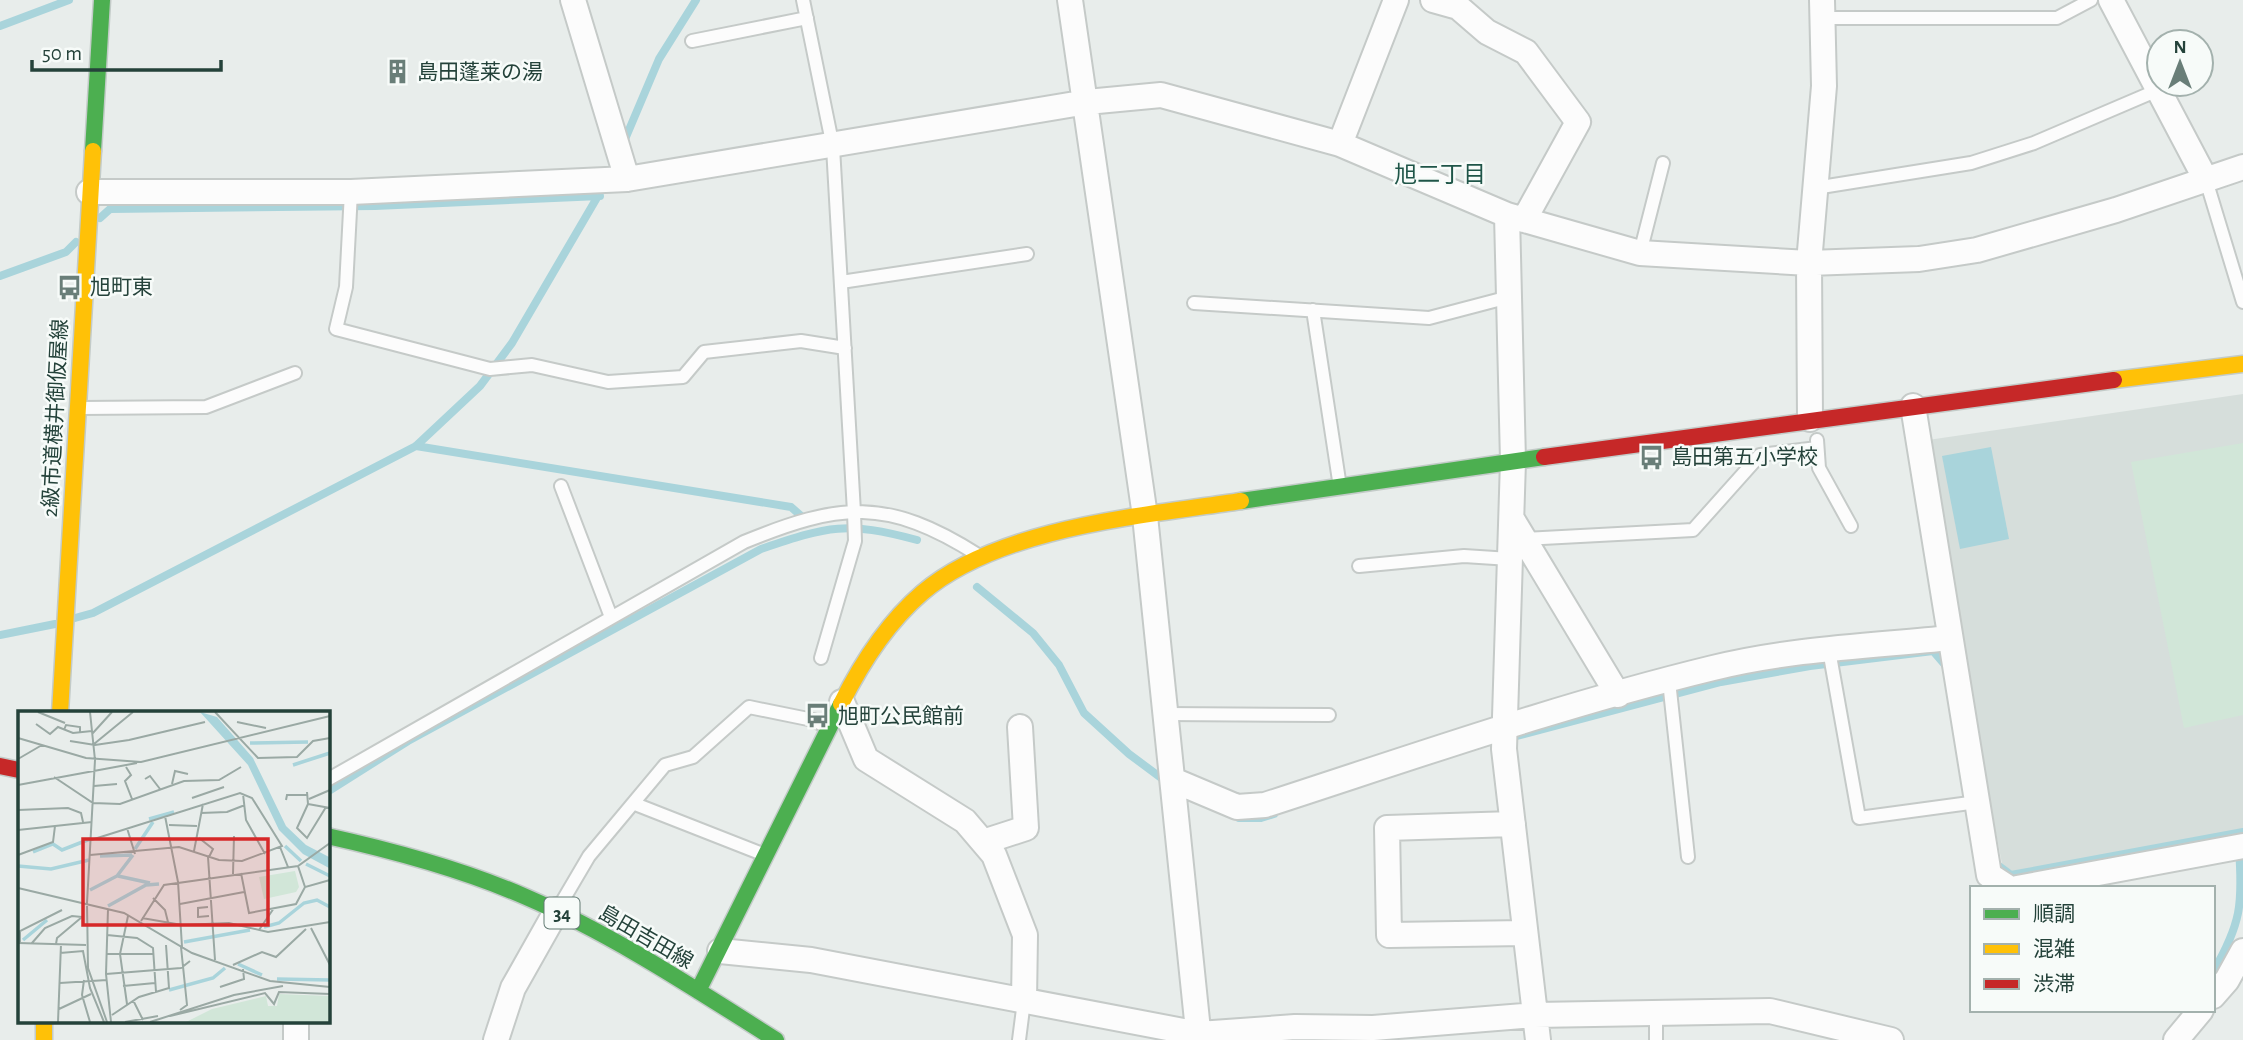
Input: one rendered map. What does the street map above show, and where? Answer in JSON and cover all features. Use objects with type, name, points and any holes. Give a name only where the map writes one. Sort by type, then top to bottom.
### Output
[{"type":"street","points":[[573,0],[627,179]]},
{"type":"street","points":[[1070,0],[1146,516],[1199,1037]]},
{"type":"street","points":[[1340,144],[1396,0]]},
{"type":"street","points":[[1433,0],[1458,7],[1487,32],[1526,52],[1578,122],[1516,218],[1509,297],[1515,539],[1504,749],[1538,1040]]},
{"type":"street","points":[[2111,0],[2145,65]]},
{"type":"street","name":"2級市道横井御仮屋線","points":[[60,711],[89,192],[106,1]]},
{"type":"street","points":[[1813,419],[1808,263],[1824,86],[1822,9]]},
{"type":"street","points":[[89,192],[351,192],[627,179],[833,147],[1087,102],[1161,95],[1340,144],[1516,218],[1640,253],[1808,263],[1919,260],[1977,250],[2243,167]]},
{"type":"street","points":[[2162,98],[2206,180]]},
{"type":"street","points":[[698,991],[842,702],[883,632],[917,594],[946,573],[980,556],[1033,536],[1146,516],[1813,419],[2243,364]]},
{"type":"street","points":[[1913,406],[1989,875],[2006,886]]},
{"type":"street","points":[[1515,539],[1618,695]]},
{"type":"street","points":[[1173,779],[1237,807],[1265,805],[1505,726],[1714,668],[1829,650],[1950,638]]},
{"type":"street","points":[[842,702],[866,759],[965,821],[994,855],[1025,935],[1024,1001]]},
{"type":"street","points":[[983,842],[1026,828],[1020,727]]},
{"type":"street","points":[[0,766],[18,770]]},
{"type":"street","points":[[1513,824],[1387,828],[1389,934],[1525,933]]},
{"type":"street","name":"島田吉田線","points":[[329,836],[384,848],[451,868],[557,910],[698,991],[776,1040]]},
{"type":"street","points":[[2028,886],[2243,846]]},
{"type":"street","points":[[496,1040],[513,988],[557,910]]},
{"type":"street","points":[[720,951],[811,960],[1199,1037],[1295,1027],[1372,1034],[1535,1015],[1770,1011],[1891,1040]]},
{"type":"street","points":[[2215,994],[2227,981],[2243,951]]},
{"type":"street","points":[[2176,1040],[2200,1012]]},
{"type":"lane","points":[[803,0],[833,147],[855,541],[821,658]]},
{"type":"lane","points":[[1822,9],[2057,18],[2091,0]]},
{"type":"lane","points":[[692,41],[807,18]]},
{"type":"lane","points":[[1815,188],[1971,163],[2034,142],[2145,95]]},
{"type":"lane","points":[[1640,253],[1663,163]]},
{"type":"lane","points":[[2206,180],[2243,302]]},
{"type":"lane","points":[[351,192],[346,287],[336,329],[490,369],[532,365],[608,382],[682,377],[704,352],[801,341],[845,348]]},
{"type":"lane","points":[[841,282],[1027,254]]},
{"type":"lane","points":[[1194,303],[1429,318],[1509,297]]},
{"type":"lane","points":[[1313,310],[1340,487]]},
{"type":"lane","points":[[77,408],[206,407],[295,373]]},
{"type":"lane","points":[[1813,419],[1819,468],[1851,526]]},
{"type":"lane","points":[[1359,566],[1464,556],[1515,539],[1693,530],[1760,455],[1817,448]]},
{"type":"lane","points":[[561,486],[611,617]]},
{"type":"lane","points":[[329,779],[744,542],[824,513],[854,512],[893,516],[920,525],[980,556]]},
{"type":"lane","points":[[1829,650],[1859,818],[1977,802]]},
{"type":"lane","points":[[1669,681],[1688,857]]},
{"type":"lane","points":[[557,910],[589,856],[665,765],[692,757],[749,707],[813,720],[829,728]]},
{"type":"lane","points":[[1166,714],[1329,715]]},
{"type":"lane","points":[[635,804],[767,856]]},
{"type":"lane","points":[[1019,1040],[1024,1001]]},
{"type":"lane","points":[[1656,1013],[1656,1040]]},
{"type":"shaded area","points":[[2243,394],[2243,835],[2005,879],[1965,675],[1928,440]]},
{"type":"green space","points":[[2243,443],[2243,715],[2184,728],[2131,462]]},
{"type":"water","points":[[1991,447],[2009,539],[1960,549],[1942,456]]},
{"type":"waterway","points":[[0,26],[69,0]]},
{"type":"waterway","points":[[623,144],[659,59],[696,0]]},
{"type":"waterway","points":[[75,618],[93,613],[416,446],[480,386],[512,343],[605,184]]},
{"type":"waterway","points":[[100,218],[110,209],[375,206],[600,196]]},
{"type":"waterway","points":[[0,276],[66,252],[76,242]]},
{"type":"waterway","points":[[416,446],[791,507],[808,522]]},
{"type":"waterway","points":[[329,791],[408,741],[761,549],[804,535],[854,528],[917,540]]},
{"type":"waterway","points":[[977,587],[1033,633],[1059,665],[1084,713],[1129,754],[1168,783]]},
{"type":"waterway","points":[[0,635],[55,624]]},
{"type":"waterway","points":[[1513,737],[1721,682],[1810,666],[1933,651],[1945,665]]},
{"type":"waterway","points":[[1239,818],[1261,818],[1274,814]]},
{"type":"waterway","points":[[1992,861],[2011,875],[2243,832]]},
{"type":"waterway","points":[[2215,968],[2235,926],[2238,913],[2241,885],[2239,849]]},
{"type":"traffic: fast","points":[[93,151],[102,0]]},
{"type":"traffic: fast","points":[[1241,501],[1544,457]]},
{"type":"traffic: fast","points":[[698,991],[841,704]]},
{"type":"traffic: fast","points":[[329,836],[428,862],[477,878],[559,912],[685,982],[776,1040]]},
{"type":"traffic: slow","points":[[60,711],[93,151]]},
{"type":"traffic: slow","points":[[2114,380],[2243,364]]},
{"type":"traffic: slow","points":[[841,704],[866,659],[897,617],[922,593],[954,571],[990,553],[1073,528],[1241,501]]},
{"type":"traffic: slow","points":[[44,1023],[44,1040]]},
{"type":"traffic: jam","points":[[1544,457],[2114,380]]},
{"type":"traffic: jam","points":[[0,766],[18,770]]},
{"type":"place","name":"島田蓬莱の湯","points":[[397,72]]},
{"type":"place","name":"旭町東","points":[[70,287]]},
{"type":"place","name":"島田第五小学校","points":[[1651,457]]},
{"type":"place","name":"旭町公民館前","points":[[818,716]]},
{"type":"district","name":"旭二丁目","points":[[1440,174]]}]
